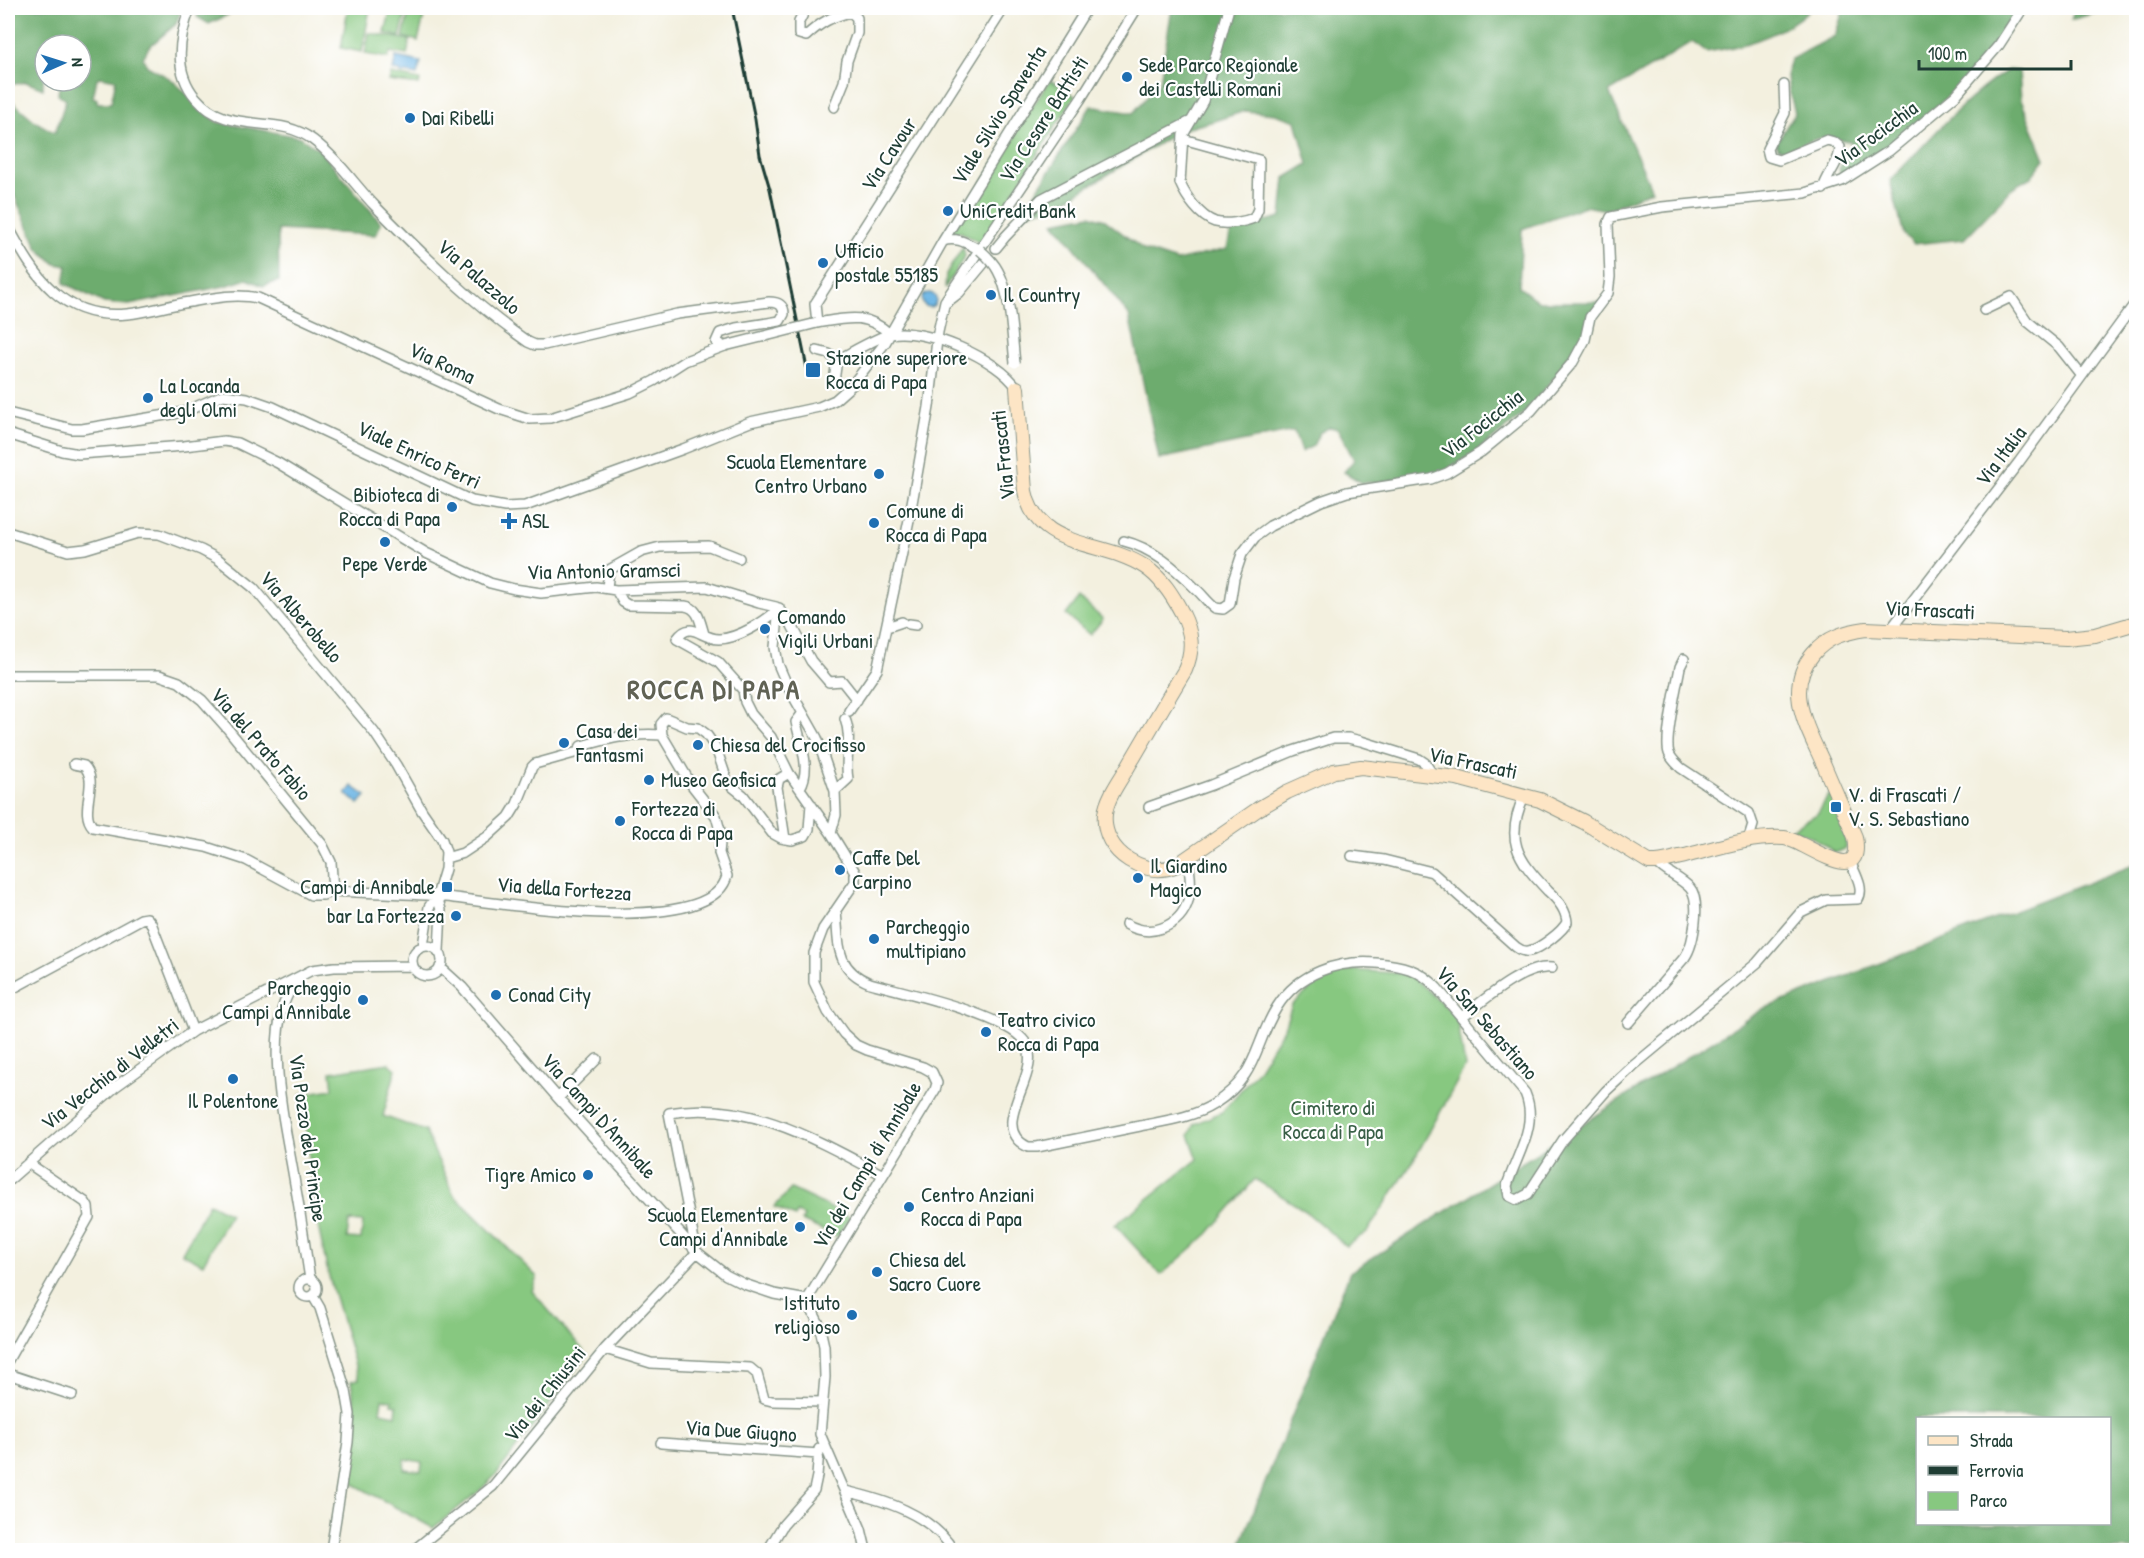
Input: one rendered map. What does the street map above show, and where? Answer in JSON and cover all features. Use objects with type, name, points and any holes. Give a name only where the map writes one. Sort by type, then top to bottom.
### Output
[{"type":"main road","name":"Via Frascati","points":[[1017,388],[1025,491],[1029,507],[1036,519],[1057,536],[1110,550],[1151,571],[1172,595],[1189,628],[1192,648],[1185,670],[1105,811],[1106,832],[1112,844],[1122,855],[1150,869],[1162,870],[1177,865],[1278,797],[1334,771],[1366,767],[1457,778],[1540,800],[1584,822],[1647,862],[1656,862]]},
{"type":"main road","name":"Via Frascati","points":[[1850,861],[1855,851],[1856,840],[1803,716],[1800,702],[1799,679],[1811,656],[1834,637],[1856,630],[1891,629],[2066,638],[2102,633],[2136,623]]},
{"type":"main road","points":[[1656,862],[1748,841],[1775,838],[1790,839],[1835,862],[1850,861]]},
{"type":"street","name":"Via Palazzolo","points":[[189,8],[180,39],[181,64],[189,88],[206,108],[226,119],[284,128],[309,137],[419,249],[480,304],[528,342],[544,345],[694,311],[769,302],[777,302],[782,306],[784,314],[780,321],[720,333],[716,342],[725,346]]},
{"type":"street","points":[[806,8],[799,22],[799,34],[806,36],[820,23],[836,15],[851,12],[857,18],[857,33],[847,61],[844,82],[834,107]]},
{"type":"street","name":"Via Cavour","points":[[817,323],[814,310],[817,300],[1004,8]]},
{"type":"street","name":"Viale Silvio Spaventa","points":[[891,334],[943,241],[1087,8]]},
{"type":"street","name":"Via Cesare Battisti","points":[[856,700],[878,670],[928,416],[937,338],[944,304],[954,285],[1080,100],[1137,8]]},
{"type":"street","points":[[1183,139],[1259,160],[1258,209],[1254,218],[1214,222],[1197,209],[1180,183],[1183,139],[1189,122],[1203,101],[1229,8]]},
{"type":"street","name":"Via Focicchia","points":[[1124,541],[1140,546],[1158,556],[1192,585],[1212,606],[1223,609],[1231,602],[1235,574],[1242,554],[1255,537],[1270,526],[1321,501],[1347,492],[1431,479],[1447,473],[1486,448],[1532,411],[1573,362],[1585,340],[1590,317],[1606,297],[1610,283],[1608,224],[1611,217],[1662,207],[1796,194],[1824,189],[1842,181],[1864,169],[1944,106],[1988,59],[2023,8]]},
{"type":"street","points":[[1784,85],[1785,113],[1767,149],[1768,157],[1779,160],[1827,140],[1834,142],[1840,147],[1839,157],[1825,180],[1824,189]]},
{"type":"street","points":[[996,249],[1041,199],[1189,122]]},
{"type":"street","name":"Via Roma","points":[[8,226],[41,280],[59,297],[78,308],[97,313],[120,315],[225,296],[258,298],[499,409],[530,419],[550,418],[630,393],[685,361],[725,346],[817,323],[861,318],[891,334]]},
{"type":"street","points":[[943,241],[961,240],[980,250],[995,266],[1001,277],[1016,363],[1017,388]]},
{"type":"street","points":[[944,304],[959,293],[984,263]]},
{"type":"street","points":[[1984,310],[2011,297],[2027,321],[2059,347],[2082,376]]},
{"type":"street","name":"Via Italia","points":[[1891,629],[2136,302]]},
{"type":"street","points":[[837,360],[891,334],[926,335],[961,348],[994,366],[1007,375],[1017,388]]},
{"type":"street","name":"Viale Enrico Ferri","points":[[8,413],[72,429],[82,429],[184,412],[220,395],[234,395],[273,407],[472,501],[486,505],[520,507],[673,453],[750,422],[826,405],[852,385],[891,334]]},
{"type":"street","points":[[817,351],[829,354],[837,360]]},
{"type":"street","points":[[834,381],[837,360]]},
{"type":"street","name":"Via Antonio Gramsci","points":[[8,434],[79,454],[224,441],[237,443],[278,463],[426,553],[482,580],[514,590],[541,593],[707,587],[778,608]]},
{"type":"street","name":"Via Alberobello","points":[[8,532],[68,551],[85,549],[129,535],[152,533],[172,538],[201,550],[229,566],[264,598],[375,732],[422,812],[442,840],[446,858]]},
{"type":"street","points":[[704,634],[697,614],[692,608],[632,606],[623,602],[611,589],[609,570],[655,547],[709,546],[739,558]]},
{"type":"street","points":[[778,608],[764,621],[730,637],[716,639],[686,630],[676,639],[711,657],[743,690],[745,702],[751,714],[771,737],[789,773],[831,833]]},
{"type":"street","points":[[778,608],[792,625],[811,661],[829,682],[842,681],[856,700],[847,715],[848,779],[835,791]]},
{"type":"street","points":[[778,608],[775,647],[777,658],[787,685],[821,749],[835,791],[836,814],[831,833]]},
{"type":"street","points":[[886,627],[909,624]]},
{"type":"street","points":[[1684,659],[1680,667],[1668,752],[1681,768],[1749,813],[1753,825],[1748,841]]},
{"type":"street","name":"Via del Prato Fabio","points":[[8,675],[159,675],[183,684],[202,700],[227,728],[324,847],[331,862],[333,891]]},
{"type":"street","points":[[800,788],[804,780],[805,769],[796,722],[803,713]]},
{"type":"street","points":[[423,946],[429,907],[437,896],[446,858],[463,853],[487,837],[509,817],[534,765],[578,752],[581,746],[613,737],[661,733],[661,724],[666,718],[684,726],[700,729],[716,748],[728,783],[744,795],[772,833],[785,839],[799,839],[807,833],[811,804]]},
{"type":"street","name":"Via della Fortezza","points":[[74,764],[84,766],[90,774],[88,818],[90,824],[97,829],[207,847],[246,860],[305,894],[315,896],[333,891],[437,896],[605,914],[676,909],[705,901],[720,890],[726,880],[727,872],[720,853],[721,837],[718,821],[691,784],[661,733]]},
{"type":"street","points":[[1149,807],[1302,748],[1337,738],[1361,741],[1419,759],[1425,763],[1433,775]]},
{"type":"street","points":[[785,839],[777,784],[779,779],[789,773]]},
{"type":"street","points":[[1352,856],[1384,860],[1432,872],[1516,947],[1523,951],[1532,950],[1564,928],[1567,918],[1562,907],[1529,870],[1515,842],[1513,835],[1515,820],[1524,796]]},
{"type":"street","name":"Via dei Campi di Annibale","points":[[807,1300],[935,1090],[937,1081],[932,1072],[923,1067],[856,1045],[844,1034],[828,1012],[816,986],[813,964],[818,940],[855,882],[855,872],[831,833]]},
{"type":"street","points":[[1126,924],[1140,931],[1152,931],[1164,928],[1179,918],[1190,896],[1191,877],[1187,859]]},
{"type":"street","name":"Via San Sebastiano","points":[[836,910],[841,958],[848,969],[859,978],[961,1009],[1011,1030],[1025,1041],[1029,1051],[1029,1068],[1011,1120],[1017,1138],[1028,1147],[1176,1118],[1211,1106],[1246,1074],[1257,1055],[1274,1012],[1282,1000],[1305,979],[1330,967],[1360,963],[1409,968],[1429,980],[1462,1017],[1516,1081],[1528,1102],[1530,1125],[1507,1186],[1507,1193],[1511,1199],[1520,1199],[1530,1191],[1560,1144],[1603,1095],[1633,1066],[1757,963],[1801,912],[1826,900],[1858,899],[1861,894],[1860,888],[1850,861]]},
{"type":"street","points":[[1628,1023],[1685,957],[1693,938],[1695,904],[1693,893],[1656,862]]},
{"type":"street","points":[[437,896],[441,910],[439,951],[442,959],[440,968],[435,974],[427,976],[418,973],[413,966],[412,956],[418,948],[431,946],[439,951]]},
{"type":"street","points":[[8,992],[62,960],[147,918],[152,923],[193,1031]]},
{"type":"street","name":"Via Vecchia di Velletri","points":[[8,1181],[115,1087],[193,1031],[306,973],[325,967],[413,966]]},
{"type":"street","name":"Via Campi D'Annibale","points":[[440,968],[462,987],[558,1098],[697,1252],[726,1275],[744,1284],[774,1294],[807,1300]]},
{"type":"street","points":[[1462,1017],[1487,998],[1528,973],[1538,968],[1552,968]]},
{"type":"street","name":"Via Pozzo del Principe","points":[[306,973],[291,988],[284,1002],[280,1015],[277,1051],[284,1113],[310,1279]]},
{"type":"street","points":[[558,1098],[597,1059]]},
{"type":"street","points":[[697,1252],[669,1113],[705,1110],[762,1119],[802,1134],[883,1175]]},
{"type":"street","points":[[8,1360],[89,1217],[89,1210],[85,1202],[28,1163]]},
{"type":"street","name":"Via dei Chiusini","points":[[414,1551],[493,1486],[605,1349],[697,1252]]},
{"type":"street","points":[[310,1279],[315,1282],[317,1288],[313,1296],[305,1297],[299,1290],[302,1282],[310,1279]]},
{"type":"street","points":[[313,1296],[320,1308],[346,1391],[350,1414],[348,1442],[331,1551]]},
{"type":"street","points":[[768,1551],[783,1525],[814,1490],[819,1454],[825,1365],[819,1324],[807,1300]]},
{"type":"street","points":[[605,1349],[655,1363],[750,1368],[757,1374],[764,1399],[822,1402]]},
{"type":"street","points":[[8,1374],[72,1395]]},
{"type":"street","points":[[820,1434],[861,1529],[866,1551]]},
{"type":"street","name":"Via Due Giugno","points":[[661,1443],[819,1454]]},
{"type":"street","points":[[845,1491],[880,1500],[914,1515],[931,1527],[953,1551]]},
{"type":"green space","points":[[8,8],[182,8],[176,24],[149,47],[143,58],[147,66],[171,79],[217,122],[300,137],[321,151],[381,223],[376,235],[278,230],[279,281],[263,286],[247,279],[225,286],[129,305],[104,303],[64,283],[67,266],[56,264],[38,249],[8,181],[8,98],[36,122],[55,133],[66,100],[58,93],[93,93],[93,33],[33,33],[33,85],[26,82],[8,85]],"holes":[[[97,78],[116,80],[111,103],[97,103],[97,99],[93,97]]]},
{"type":"green space","points":[[200,8],[260,8],[259,10],[236,11],[209,24],[197,17]]},
{"type":"green space","points":[[348,8],[370,8],[362,52],[341,48]]},
{"type":"green space","points":[[391,8],[407,8],[400,37],[385,33]]},
{"type":"green space","points":[[410,8],[425,12],[418,41],[403,37]]},
{"type":"green space","points":[[1172,8],[1811,8],[1788,26],[1734,47],[1706,52],[1692,42],[1609,92],[1652,190],[1607,210],[1585,206],[1522,229],[1519,287],[1539,302],[1599,302],[1581,344],[1524,414],[1466,460],[1438,475],[1362,483],[1344,472],[1354,460],[1338,429],[1330,427],[1319,433],[1313,446],[1301,452],[1294,431],[1159,459],[1129,315],[1054,222],[1090,215],[1105,220],[1144,250],[1177,261],[1227,249],[1231,230],[1281,217],[1285,178],[1308,164],[1296,121],[1275,114],[1245,111],[1181,130],[1056,206],[1021,215],[1091,106],[1133,113],[1160,82]]},
{"type":"green space","points":[[1844,8],[2017,8],[2001,34],[1982,58],[1940,104],[1893,143],[1841,175],[1839,169],[1852,143],[1825,138],[1785,151],[1778,148],[1776,143],[1795,113],[1787,78],[1791,59],[1835,36]]},
{"type":"green space","points":[[2075,8],[2106,8],[2071,20]]},
{"type":"green space","points":[[369,33],[410,40],[407,55],[390,52],[388,58],[365,54]]},
{"type":"green space","points":[[2008,70],[2019,71],[2021,100],[2045,159],[2031,177],[2010,189],[1964,239],[1914,244],[1904,235],[1890,181],[1961,108]]},
{"type":"green space","points":[[391,74],[420,80],[419,85],[389,81]]},
{"type":"green space","points":[[1050,80],[1075,96],[982,241],[978,242],[961,232],[955,232],[953,227]]},
{"type":"green space","points":[[963,247],[965,256],[945,288],[946,274]]},
{"type":"green space","points":[[1079,598],[1103,619],[1090,635],[1066,615]]},
{"type":"green space","points":[[1829,795],[1832,797],[1846,836],[1846,848],[1834,853],[1814,838],[1791,829],[1817,814]]},
{"type":"green space","points":[[2136,864],[2136,1550],[1238,1550],[1350,1272],[1763,1009]]},
{"type":"green space","name":"Cimitero di Rocca di Papa","points":[[1351,970],[1409,974],[1457,1017],[1465,1067],[1412,1163],[1367,1232],[1346,1246],[1304,1210],[1255,1179],[1208,1234],[1161,1275],[1115,1225],[1198,1159],[1189,1135],[1194,1124],[1222,1112],[1258,1070],[1284,1028],[1292,1005],[1329,973]]},
{"type":"green space","points":[[389,1063],[396,1069],[383,1116],[425,1131],[454,1195],[537,1277],[532,1291],[587,1355],[496,1475],[433,1528],[352,1483],[356,1413],[351,1381],[359,1379],[328,1273],[318,1226],[301,1094],[333,1089],[331,1072]],"holes":[[[349,1221],[363,1222],[361,1239],[347,1238]],[[382,1399],[393,1400],[392,1404],[397,1405],[396,1415],[380,1412]],[[405,1459],[422,1462],[421,1471],[404,1469]]]},
{"type":"green space","points":[[791,1189],[850,1217],[837,1237],[802,1221],[804,1216],[797,1213],[795,1217],[774,1207]]},
{"type":"green space","points":[[209,1203],[230,1214],[203,1264],[182,1253]]},
{"type":"water","points":[[396,57],[421,62],[417,75],[402,74],[400,71],[393,70]]},
{"type":"water","points":[[929,293],[934,295],[936,300],[934,305],[929,307],[924,305],[922,300],[924,295]]},
{"type":"water","points":[[352,786],[366,796],[359,804],[346,794]]},
{"type":"railway","points":[[732,8],[755,119],[760,155],[770,189],[808,373]]},
{"type":"place","name":"Sede Parco Regionale dei Castelli Romani","points":[[1127,77]]},
{"type":"place","name":"Dai Ribelli","points":[[410,118]]},
{"type":"place","name":"UniCredit Bank","points":[[948,211]]},
{"type":"place","name":"Ufficio postale 55185","points":[[823,263]]},
{"type":"place","name":"Il Country","points":[[991,295]]},
{"type":"place","name":"Stazione superiore Rocca di Papa","points":[[813,370]]},
{"type":"place","name":"La Locanda degli Olmi","points":[[148,398]]},
{"type":"place","name":"Scuola Elementare Centro Urbano","points":[[879,474]]},
{"type":"place","name":"Bibioteca di Rocca di Papa","points":[[452,507]]},
{"type":"place","name":"ASL","points":[[509,521]]},
{"type":"place","name":"Comune di Rocca di Papa","points":[[874,523]]},
{"type":"place","name":"Pepe Verde","points":[[385,542]]},
{"type":"place","name":"Comando Vigili Urbani","points":[[765,629]]},
{"type":"place","name":"Casa dei Fantasmi","points":[[564,743]]},
{"type":"place","name":"Chiesa del Crocifisso","points":[[698,745]]},
{"type":"place","name":"Museo Geofisica","points":[[649,780]]},
{"type":"place","name":"V. di Frascati / V. S. Sebastiano","points":[[1836,807]]},
{"type":"place","name":"Fortezza di Rocca di Papa","points":[[620,821]]},
{"type":"place","name":"Caffe Del Carpino","points":[[840,870]]},
{"type":"place","name":"Il Giardino Magico","points":[[1138,878]]},
{"type":"place","name":"Campi di Annibale","points":[[447,887]]},
{"type":"place","name":"bar La Fortezza","points":[[456,916]]},
{"type":"place","name":"Parcheggio multipiano","points":[[874,939]]},
{"type":"place","name":"Conad City","points":[[496,995]]},
{"type":"place","name":"Parcheggio Campi d'Annibale","points":[[363,1000]]},
{"type":"place","name":"Teatro civico Rocca di Papa","points":[[986,1032]]},
{"type":"place","name":"Il Polentone","points":[[233,1079]]},
{"type":"place","name":"Tigre Amico","points":[[588,1175]]},
{"type":"place","name":"Centro Anziani Rocca di Papa","points":[[909,1207]]},
{"type":"place","name":"Scuola Elementare Campi d'Annibale","points":[[800,1227]]},
{"type":"place","name":"Chiesa del Sacro Cuore","points":[[877,1272]]},
{"type":"place","name":"Istituto religioso","points":[[852,1315]]},
{"type":"district","name":"ROCCA DI PAPA","points":[[714,690]]}]
